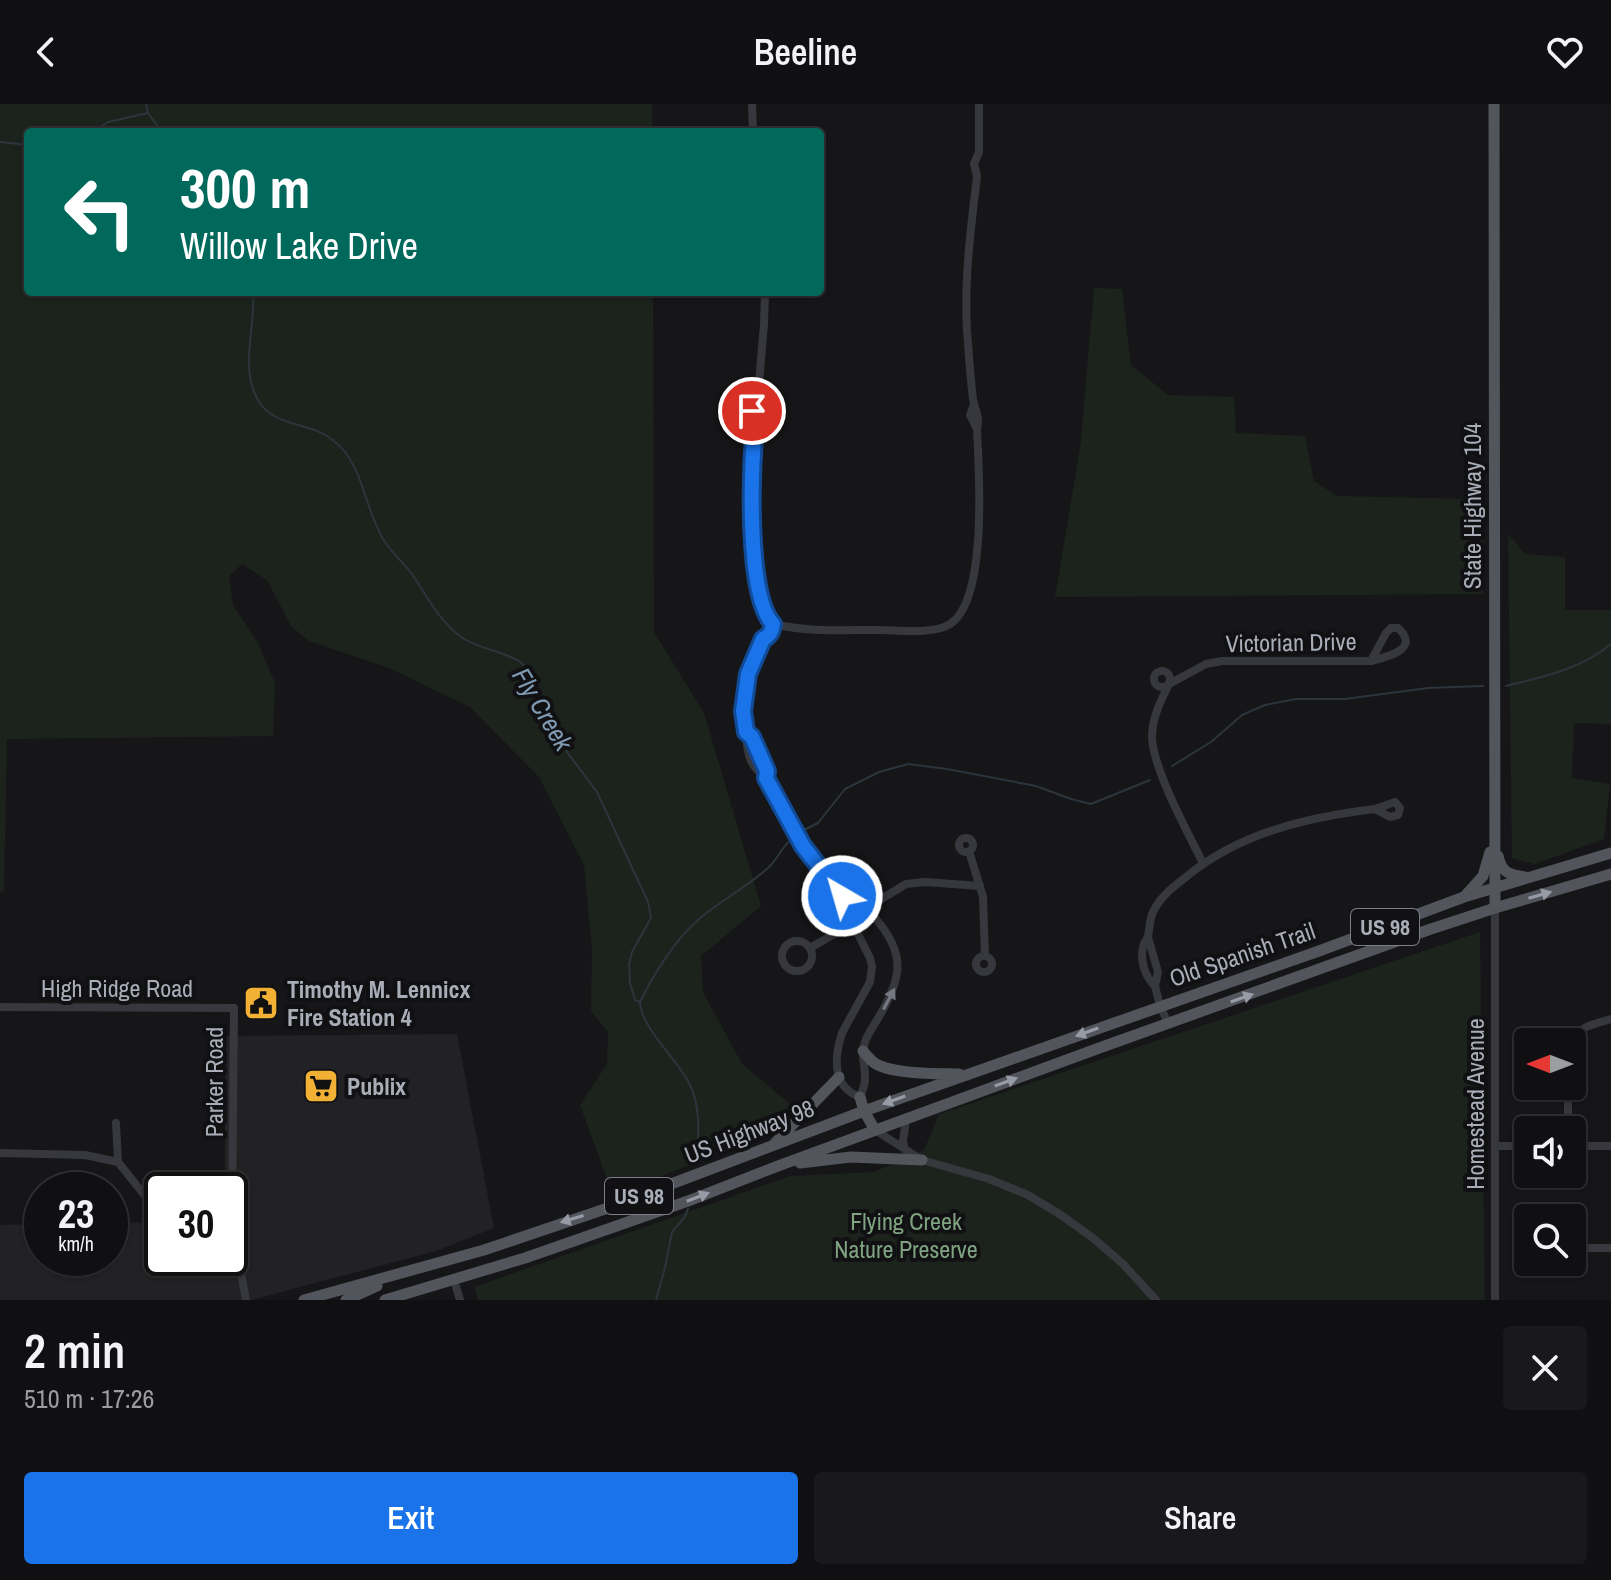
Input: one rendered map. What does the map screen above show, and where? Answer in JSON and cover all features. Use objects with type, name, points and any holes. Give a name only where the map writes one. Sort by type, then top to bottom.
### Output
[{"type":"main road","name":"State Highway 104","points":[[1494,104],[1495,908]]},
{"type":"main road","points":[[1494,839],[1501,867],[1510,874],[1528,877]]},
{"type":"main road","points":[[1464,897],[1483,876],[1494,839]]},
{"type":"main road","name":"Old Spanish Trail","points":[[1160,1006],[1464,897],[1611,853]]},
{"type":"main road","name":"Old Spanish Trail","points":[[1168,1023],[1495,908],[1611,874]]},
{"type":"main road","name":"US Highway 98","points":[[304,1300],[484,1250],[605,1209],[864,1111],[1160,1006]]},
{"type":"main road","name":"US Highway 98","points":[[385,1300],[489,1269],[688,1201],[1168,1023]]},
{"type":"main road","points":[[863,1051],[879,1067],[968,1074]]},
{"type":"main road","points":[[772,1145],[839,1077]]},
{"type":"main road","points":[[860,1097],[875,1130]]},
{"type":"main road","points":[[783,1164],[851,1157],[922,1160]]},
{"type":"main road","points":[[484,1250],[489,1269]]},
{"type":"main road","points":[[346,1300],[399,1275]]},
{"type":"street","points":[[752,104],[753,128]]},
{"type":"street","points":[[858,916],[876,919],[884,929],[892,943],[898,971],[896,985],[865,1042],[866,1082],[860,1097],[846,1091],[837,1065],[839,1042],[870,982],[870,958],[858,934],[858,916],[803,846],[766,778],[748,753],[743,711],[748,674],[766,628],[773,624],[799,629],[923,630],[948,626],[961,616],[968,602],[980,508],[977,429],[970,415],[974,404],[966,293],[977,176],[974,164],[979,152],[979,104]]},
{"type":"street","points":[[765,296],[757,406],[751,416],[755,428],[751,505],[759,598],[773,624]]},
{"type":"street","name":"Victorian Drive","points":[[1203,863],[1161,773],[1152,739],[1153,724],[1169,684],[1206,664],[1222,661],[1371,661],[1403,648],[1406,641],[1404,633],[1398,628],[1391,628],[1371,661]]},
{"type":"street","points":[[1168,1023],[1155,986],[1158,972],[1148,937],[1152,913],[1166,894],[1203,863],[1230,847],[1284,826],[1332,814],[1375,809]]},
{"type":"street","points":[[969,851],[983,897],[985,956]]},
{"type":"street","points":[[810,948],[906,884],[925,882],[980,886]]},
{"type":"street","name":"Homestead Avenue","points":[[1495,908],[1495,1300]]},
{"type":"street","name":"High Ridge Road","points":[[0,1007],[234,1008]]},
{"type":"street","name":"Parker Road","points":[[232,1172],[234,1008]]},
{"type":"street","points":[[1583,1028],[1611,1019]]},
{"type":"street","points":[[905,1150],[906,1120]]},
{"type":"street","points":[[116,1123],[118,1162],[144,1194]]},
{"type":"street","points":[[875,1130],[922,1160],[989,1179],[1028,1195],[1093,1238],[1123,1264],[1156,1300]]},
{"type":"street","points":[[1496,1146],[1514,1146]]},
{"type":"street","points":[[1586,1146],[1611,1146]]},
{"type":"street","points":[[0,1153],[85,1155],[118,1162]]},
{"type":"street","points":[[1586,1248],[1611,1248]]},
{"type":"street","name":"Parker Road","points":[[242,1276],[246,1300]]},
{"type":"street","points":[[454,1280],[460,1300]]},
{"type":"shaded area","points":[[457,1034],[494,1228],[436,1251],[251,1300],[0,1300],[0,1225],[24,1224],[24,1276],[128,1276],[128,1223],[144,1222],[144,1276],[248,1276],[248,1172],[225,1172],[225,1036]]},
{"type":"green space","points":[[0,104],[652,104],[652,128],[24,128],[24,296],[653,296],[654,632],[704,713],[761,906],[701,956],[703,992],[742,1064],[794,1107],[763,1136],[613,1195],[580,1105],[607,1064],[608,1032],[591,1011],[592,951],[584,865],[539,777],[470,707],[389,668],[309,641],[291,626],[267,580],[242,564],[229,576],[233,605],[259,645],[275,683],[273,736],[7,739],[4,891],[0,892]]},
{"type":"green space","points":[[1094,288],[1122,289],[1131,365],[1168,395],[1234,397],[1236,433],[1305,436],[1314,481],[1337,496],[1474,499],[1484,502],[1483,594],[1055,597],[1081,441]]},
{"type":"green space","points":[[1508,534],[1525,554],[1565,557],[1565,610],[1611,610],[1611,724],[1574,723],[1572,778],[1610,784],[1604,839],[1535,864],[1512,858]]},
{"type":"green space","name":"Flying Creek Nature Preserve","points":[[1480,932],[1485,1300],[478,1300],[474,1287],[790,1176],[874,1172],[924,1150],[939,1114]]},
{"type":"waterway","name":"Fly Creek","points":[[146,104],[148,113],[159,128]]},
{"type":"waterway","points":[[98,128],[108,122],[148,113]]},
{"type":"waterway","points":[[0,142],[24,145]]},
{"type":"waterway","name":"Fly Creek","points":[[253,296],[249,361],[252,388],[258,400],[272,415],[318,432],[343,450],[355,468],[382,537],[434,608],[461,637],[522,663],[567,752],[597,792],[648,902],[651,918],[632,952],[630,983],[647,1023],[684,1073],[693,1092],[698,1120],[696,1158]]},
{"type":"waterway","points":[[1506,686],[1575,666],[1611,644]]},
{"type":"waterway","points":[[1172,766],[1211,742],[1242,715],[1265,705],[1296,699],[1345,699],[1428,688],[1483,686]]},
{"type":"waterway","points":[[802,831],[818,823],[845,789],[879,772],[908,764],[1036,786],[1091,804],[1150,780]]},
{"type":"waterway","points":[[640,1002],[665,958],[689,928],[769,867],[792,839]]},
{"type":"waterway","name":"Fly Creek","points":[[656,1300],[672,1232],[688,1209]]},
{"type":"place","name":"Timothy M. Lennicx Fire Station 4","points":[[261,1003]]},
{"type":"place","name":"Publix","points":[[321,1086]]},
{"type":"route","points":[[752,411],[755,428],[751,505],[759,598],[773,624],[748,674],[743,711],[746,732],[752,737],[767,771],[766,778],[803,846],[842,896]]}]
